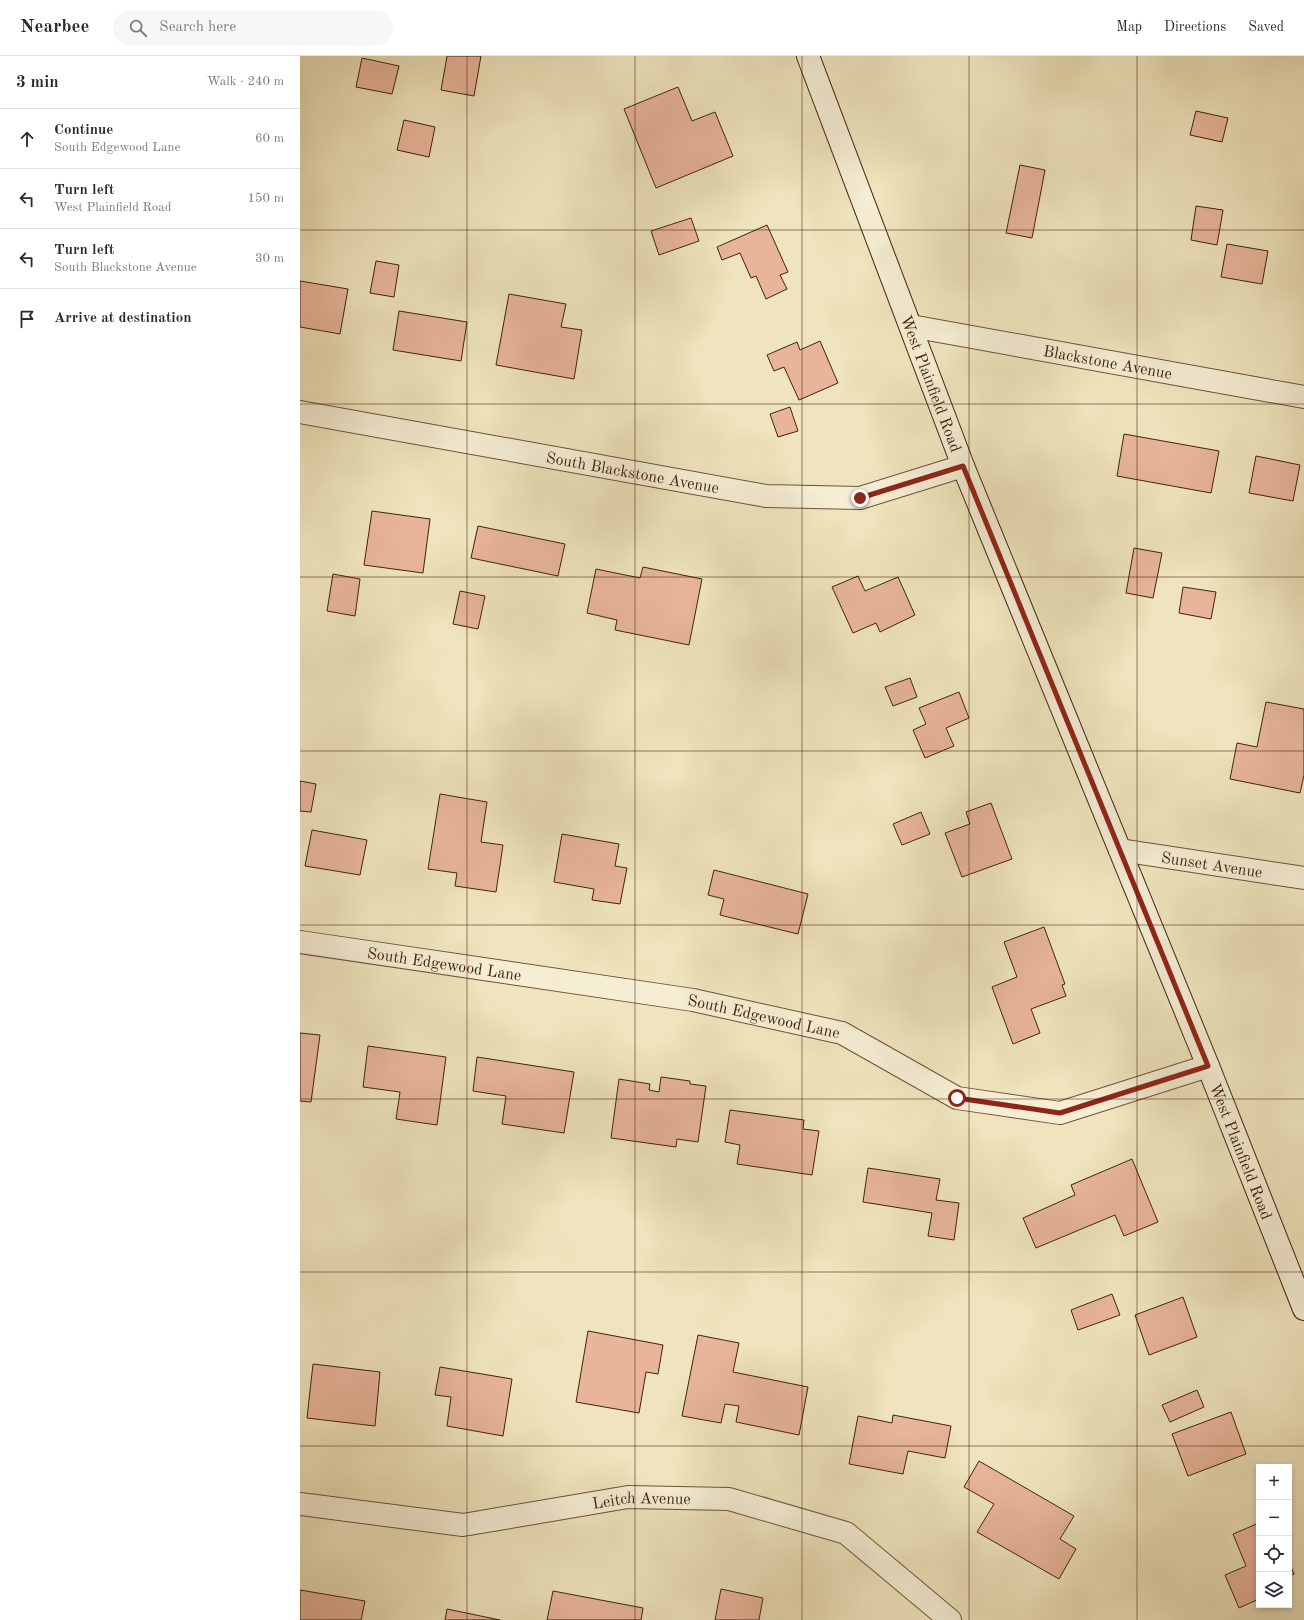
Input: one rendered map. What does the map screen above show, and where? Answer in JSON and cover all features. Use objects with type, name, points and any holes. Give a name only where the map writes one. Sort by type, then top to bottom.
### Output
[{"type":"street","name":"West Plainfield Road","points":[[808,56],[963,466],[1208,1066],[1304,1309]]},
{"type":"street","name":"Blackstone Avenue","points":[[911,326],[1304,397]]},
{"type":"street","name":"South Blackstone Avenue","points":[[300,412],[766,496],[860,498],[963,466]]},
{"type":"street","name":"Sunset Avenue","points":[[1120,850],[1304,878]]},
{"type":"street","name":"South Edgewood Lane","points":[[300,942],[693,1000],[842,1034],[957,1098],[1060,1113],[1208,1066]]},
{"type":"street","name":"Leitch Avenue","points":[[300,1504],[463,1525],[628,1497],[729,1499],[846,1533],[950,1620]]},
{"type":"building","points":[[447,56],[481,56],[474,96],[441,90]]},
{"type":"building","points":[[362,58],[399,66],[392,94],[356,87]]},
{"type":"building","points":[[678,87],[692,121],[715,112],[733,156],[656,188],[624,109]]},
{"type":"building","points":[[1196,111],[1228,118],[1222,142],[1190,135]]},
{"type":"building","points":[[404,120],[435,127],[429,157],[397,150]]},
{"type":"building","points":[[1020,165],[1045,170],[1032,238],[1006,233]]},
{"type":"building","points":[[1196,206],[1223,210],[1217,245],[1191,240]]},
{"type":"building","points":[[691,218],[699,241],[659,255],[651,231]]},
{"type":"building","points":[[767,225],[788,272],[780,275],[787,289],[766,299],[756,276],[751,278],[740,253],[722,260],[717,247]]},
{"type":"building","points":[[1227,244],[1268,251],[1262,284],[1221,277]]},
{"type":"building","points":[[376,261],[399,265],[394,297],[370,293]]},
{"type":"building","points":[[300,281],[348,289],[340,334],[300,327]]},
{"type":"building","points":[[509,294],[566,304],[561,327],[582,330],[574,379],[496,365]]},
{"type":"building","points":[[399,311],[467,322],[461,361],[393,350]]},
{"type":"building","points":[[820,341],[838,383],[799,400],[784,367],[774,371],[767,355],[797,342],[800,350]]},
{"type":"building","points":[[790,407],[798,431],[778,437],[770,414]]},
{"type":"building","points":[[1124,434],[1219,451],[1211,493],[1117,476]]},
{"type":"building","points":[[1256,456],[1300,465],[1293,501],[1249,493]]},
{"type":"building","points":[[372,511],[430,519],[423,573],[364,565]]},
{"type":"building","points":[[478,526],[565,544],[558,576],[471,558]]},
{"type":"building","points":[[1134,548],[1162,553],[1153,598],[1126,593]]},
{"type":"building","points":[[643,567],[702,579],[689,645],[615,630],[617,620],[587,613],[596,569],[640,578]]},
{"type":"building","points":[[333,574],[360,579],[355,616],[327,611]]},
{"type":"building","points":[[858,576],[865,591],[898,577],[915,615],[880,632],[876,623],[853,633],[832,587]]},
{"type":"building","points":[[1183,587],[1216,592],[1211,619],[1179,613]]},
{"type":"building","points":[[460,591],[485,596],[478,629],[453,624]]},
{"type":"building","points":[[910,678],[917,697],[893,706],[885,687]]},
{"type":"building","points":[[959,692],[969,718],[946,728],[954,746],[925,758],[913,730],[926,724],[919,708]]},
{"type":"building","points":[[1266,702],[1304,709],[1304,775],[1300,793],[1230,779],[1237,743],[1257,747]]},
{"type":"building","points":[[300,781],[316,784],[311,812],[300,811]]},
{"type":"building","points":[[440,794],[487,802],[481,842],[503,845],[496,892],[455,886],[457,873],[428,869]]},
{"type":"building","points":[[991,803],[1012,859],[962,877],[945,833],[970,824],[966,812]]},
{"type":"building","points":[[921,812],[930,834],[902,845],[893,824]]},
{"type":"building","points":[[312,830],[367,840],[360,875],[305,866]]},
{"type":"building","points":[[562,834],[619,844],[615,866],[627,868],[620,904],[592,900],[594,889],[554,882]]},
{"type":"building","points":[[714,870],[808,894],[798,934],[720,915],[724,899],[708,895]]},
{"type":"building","points":[[1044,927],[1065,984],[1062,985],[1066,996],[1031,1009],[1040,1033],[1013,1044],[992,987],[1017,977],[1004,942]]},
{"type":"building","points":[[300,1033],[320,1035],[311,1102],[300,1101]]},
{"type":"building","points":[[368,1046],[446,1057],[437,1125],[396,1119],[400,1092],[363,1087]]},
{"type":"building","points":[[477,1057],[574,1072],[564,1133],[502,1124],[506,1096],[473,1091]]},
{"type":"building","points":[[661,1077],[690,1081],[690,1084],[706,1086],[698,1142],[677,1139],[676,1147],[611,1138],[619,1079],[650,1084],[649,1090],[659,1092]]},
{"type":"building","points":[[730,1110],[804,1120],[803,1129],[819,1131],[812,1175],[737,1164],[740,1145],[725,1142]]},
{"type":"building","points":[[1132,1159],[1158,1222],[1124,1236],[1115,1215],[1036,1248],[1023,1218],[1075,1195],[1071,1185]]},
{"type":"building","points":[[868,1168],[940,1179],[936,1200],[959,1203],[954,1240],[928,1236],[932,1213],[863,1202]]},
{"type":"building","points":[[1112,1294],[1120,1315],[1078,1330],[1071,1310]]},
{"type":"building","points":[[1183,1297],[1197,1337],[1149,1355],[1135,1315]]},
{"type":"building","points":[[588,1331],[663,1345],[658,1374],[646,1372],[639,1413],[576,1402]]},
{"type":"building","points":[[698,1335],[739,1343],[733,1372],[808,1387],[799,1435],[736,1422],[739,1406],[725,1404],[721,1423],[682,1416]]},
{"type":"building","points":[[313,1364],[380,1372],[375,1426],[307,1418]]},
{"type":"building","points":[[440,1367],[512,1379],[503,1436],[447,1426],[451,1397],[435,1395]]},
{"type":"building","points":[[1197,1390],[1204,1407],[1170,1422],[1162,1405]]},
{"type":"building","points":[[1231,1412],[1246,1454],[1188,1476],[1172,1434]]},
{"type":"building","points":[[893,1415],[951,1426],[945,1458],[908,1451],[903,1474],[849,1464],[858,1416],[892,1423]]},
{"type":"building","points":[[979,1461],[1074,1516],[1060,1539],[1076,1549],[1059,1579],[977,1532],[994,1504],[964,1487]]},
{"type":"building","points":[[1256,1524],[1256,1600],[1239,1608],[1225,1575],[1246,1566],[1233,1534]]},
{"type":"building","points":[[721,1589],[763,1598],[759,1620],[715,1620]]},
{"type":"building","points":[[300,1590],[365,1601],[361,1620],[300,1620]]},
{"type":"building","points":[[553,1591],[643,1608],[641,1620],[547,1620]]},
{"type":"building","points":[[447,1609],[500,1620],[445,1620]]},
{"type":"route","points":[[860,498],[963,466],[1208,1066],[1060,1113],[957,1098]]}]
